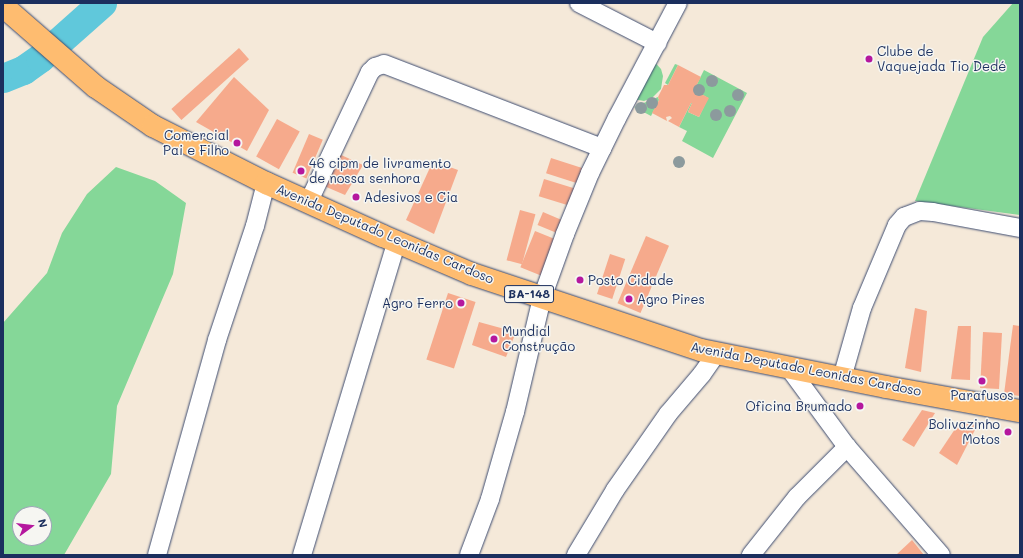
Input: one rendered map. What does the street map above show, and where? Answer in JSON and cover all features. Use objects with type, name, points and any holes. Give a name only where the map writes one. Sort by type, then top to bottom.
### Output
[{"type":"main road","name":"Avenida Deputado Leonidas Cardoso","points":[[3,6],[24,26],[108,96],[153,126],[266,183],[472,274],[672,341],[716,354],[1020,411]]},
{"type":"street","points":[[579,3],[657,42]]},
{"type":"street","points":[[469,555],[490,499],[513,420],[542,298],[582,191],[602,148],[678,3]]},
{"type":"street","points":[[309,201],[370,72],[375,67],[384,64],[602,148]]},
{"type":"street","points":[[157,555],[217,340],[255,226],[266,183]]},
{"type":"street","points":[[842,378],[862,308],[897,225],[904,217],[920,211],[933,212],[1020,228]]},
{"type":"street","points":[[302,555],[324,488],[397,241]]},
{"type":"street","points":[[576,555],[615,490],[668,414],[702,374],[716,354]]},
{"type":"street","points":[[789,368],[846,447],[941,555]]},
{"type":"street","points":[[751,555],[797,497],[846,447]]},
{"type":"green space","points":[[1013,3],[1020,3],[1020,215],[915,201],[983,37]]},
{"type":"green space","points":[[650,57],[661,69],[663,76],[661,89],[652,98],[644,101],[628,98]]},
{"type":"green space","points":[[675,64],[678,65],[668,85],[665,83]]},
{"type":"green space","points":[[704,70],[747,93],[713,158],[682,141],[687,131],[679,127],[691,103],[688,112],[699,117],[708,98],[694,90]]},
{"type":"green space","points":[[658,97],[659,100],[651,116],[634,107]]},
{"type":"green space","points":[[116,167],[155,181],[186,203],[173,274],[117,406],[111,474],[64,555],[3,555],[3,323],[47,273],[62,233],[87,194]]},
{"type":"building","points":[[239,48],[249,59],[181,120],[171,109]]},
{"type":"building","points":[[678,65],[701,77],[694,90],[709,98],[699,117],[688,112],[691,103],[679,127],[668,121],[672,118],[670,116],[666,117],[667,121],[652,113],[659,100],[658,97],[664,85],[668,85]]},
{"type":"building","points":[[234,77],[269,110],[247,151],[196,122]]},
{"type":"building","points":[[277,119],[300,132],[279,169],[256,157]]},
{"type":"building","points":[[309,134],[323,140],[306,179],[293,173]]},
{"type":"building","points":[[339,154],[363,165],[345,195],[324,186]]},
{"type":"building","points":[[551,158],[585,169],[580,184],[546,173]]},
{"type":"building","points":[[433,161],[458,170],[434,234],[406,220]]},
{"type":"building","points":[[544,179],[577,189],[571,206],[539,196]]},
{"type":"building","points":[[520,210],[535,214],[522,264],[507,260]]},
{"type":"building","points":[[543,212],[562,220],[557,233],[538,225]]},
{"type":"building","points":[[535,231],[555,239],[541,275],[520,267]]},
{"type":"building","points":[[646,236],[669,246],[640,313],[617,303]]},
{"type":"building","points":[[610,254],[625,259],[612,299],[597,294]]},
{"type":"building","points":[[448,293],[476,302],[454,369],[426,360]]},
{"type":"building","points":[[915,308],[927,311],[921,372],[905,368]]},
{"type":"building","name":"Mundial Construção","points":[[479,322],[516,332],[506,357],[472,345]]},
{"type":"building","points":[[1013,325],[1020,326],[1020,396],[1004,394]]},
{"type":"building","points":[[958,326],[971,326],[970,380],[951,379]]},
{"type":"building","points":[[983,332],[1002,333],[999,389],[980,388]]},
{"type":"building","points":[[922,410],[935,413],[914,447],[902,440]]},
{"type":"building","points":[[961,420],[978,424],[957,465],[939,453]]},
{"type":"building","points":[[912,540],[924,555],[896,555]]},
{"type":"waterway","points":[[3,78],[23,70],[40,58],[102,3]]},
{"type":"place","name":"Clube de Vaquejada Tio Dedé","points":[[869,59]]},
{"type":"place","name":"Comercial Pai e Filho","points":[[237,143]]},
{"type":"place","name":"46 cipm de livramento de nossa senhora","points":[[301,171]]},
{"type":"place","name":"Adesivos e Cia","points":[[356,197]]},
{"type":"place","name":"Posto Cidade","points":[[580,280]]},
{"type":"place","name":"Agro Pires","points":[[629,299]]},
{"type":"place","name":"Agro Ferro","points":[[461,303]]},
{"type":"place","name":"Mundial Construção","points":[[494,339]]},
{"type":"place","name":"Parafusos","points":[[982,381]]},
{"type":"place","name":"Oficina Brumado","points":[[860,406]]},
{"type":"place","name":"Bolivazinho Motos","points":[[1008,432]]}]
